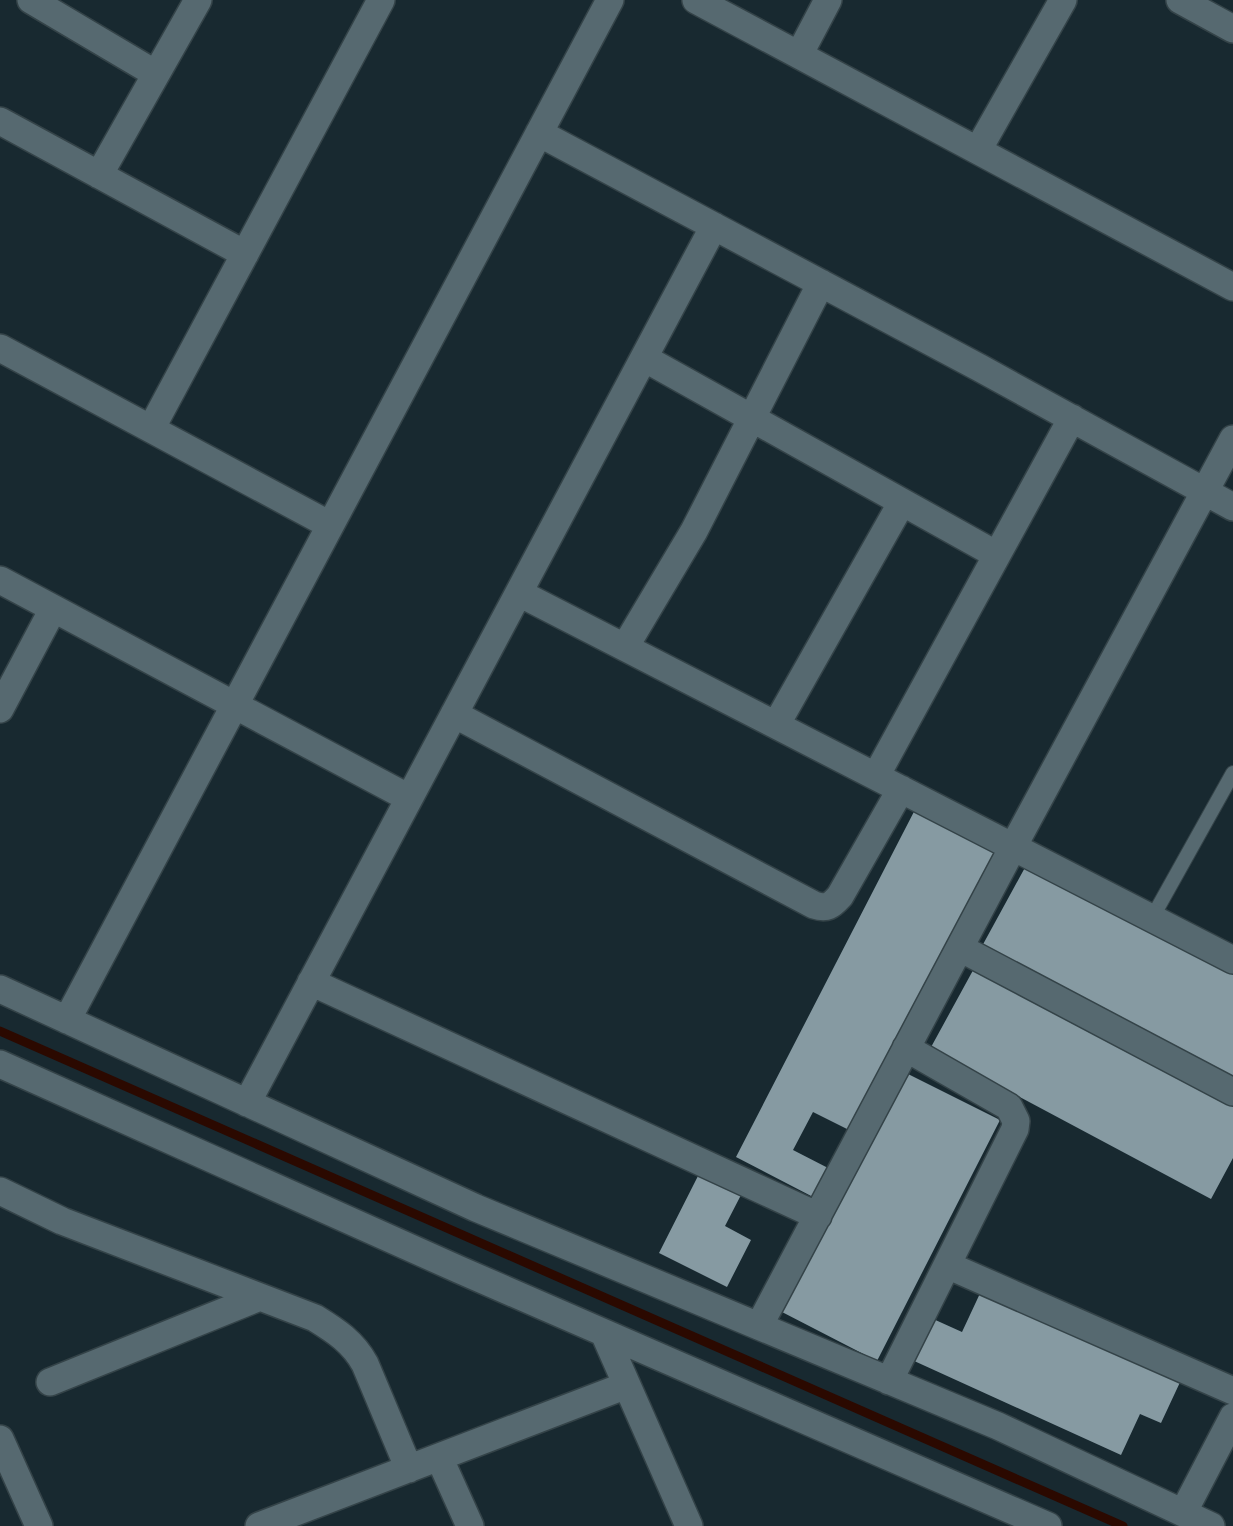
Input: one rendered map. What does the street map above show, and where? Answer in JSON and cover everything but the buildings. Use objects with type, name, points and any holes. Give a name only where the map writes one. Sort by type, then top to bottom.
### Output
[{"type":"street","points":[[31,0],[156,74]]},
{"type":"street","points":[[99,175],[198,0]]},
{"type":"street","points":[[151,429],[381,0]]},
{"type":"street","points":[[67,1020],[610,0]]},
{"type":"street","points":[[696,0],[1233,286]]},
{"type":"street","points":[[798,55],[828,0]]},
{"type":"street","points":[[978,150],[1063,0]]},
{"type":"street","points":[[1180,0],[1233,28]]},
{"type":"street","points":[[0,121],[244,254]]},
{"type":"street","points":[[539,133],[1072,418],[1233,507]]},
{"type":"street","points":[[247,1102],[714,226]]},
{"type":"street","points":[[625,647],[694,531],[821,283]]},
{"type":"street","points":[[0,348],[330,525]]},
{"type":"street","points":[[644,358],[997,555]]},
{"type":"street","points":[[876,776],[1072,418]]},
{"type":"street","points":[[759,1326],[1233,439]]},
{"type":"street","points":[[776,725],[902,502]]},
{"type":"street","points":[[0,580],[409,798]]},
{"type":"street","points":[[519,593],[1233,960]]},
{"type":"street","points":[[0,709],[54,609]]},
{"type":"street","points":[[454,714],[814,905],[824,908],[840,896],[901,789]]},
{"type":"street","points":[[960,948],[1233,1092]]},
{"type":"street","points":[[311,982],[818,1216]]},
{"type":"street","points":[[0,989],[476,1208],[998,1426],[1211,1526]]},
{"type":"street","points":[[889,1381],[1015,1128],[1016,1120],[1008,1107],[906,1048]]},
{"type":"street","points":[[0,1064],[604,1333],[1048,1526]]},
{"type":"street","points":[[0,1191],[62,1221],[315,1318],[343,1335],[357,1350],[365,1364],[409,1469]]},
{"type":"street","points":[[947,1264],[1233,1390]]},
{"type":"street","points":[[50,1382],[260,1297]]},
{"type":"street","points":[[604,1333],[689,1526]]},
{"type":"street","points":[[263,1525],[627,1385]]},
{"type":"street","points":[[1183,1513],[1233,1417]]},
{"type":"street","points":[[0,1439],[39,1526]]},
{"type":"street","points":[[440,1457],[470,1526]]},
{"type":"lane","points":[[1152,918],[1233,773]]},
{"type":"waterway","points":[[0,1031],[1123,1526]]}]
